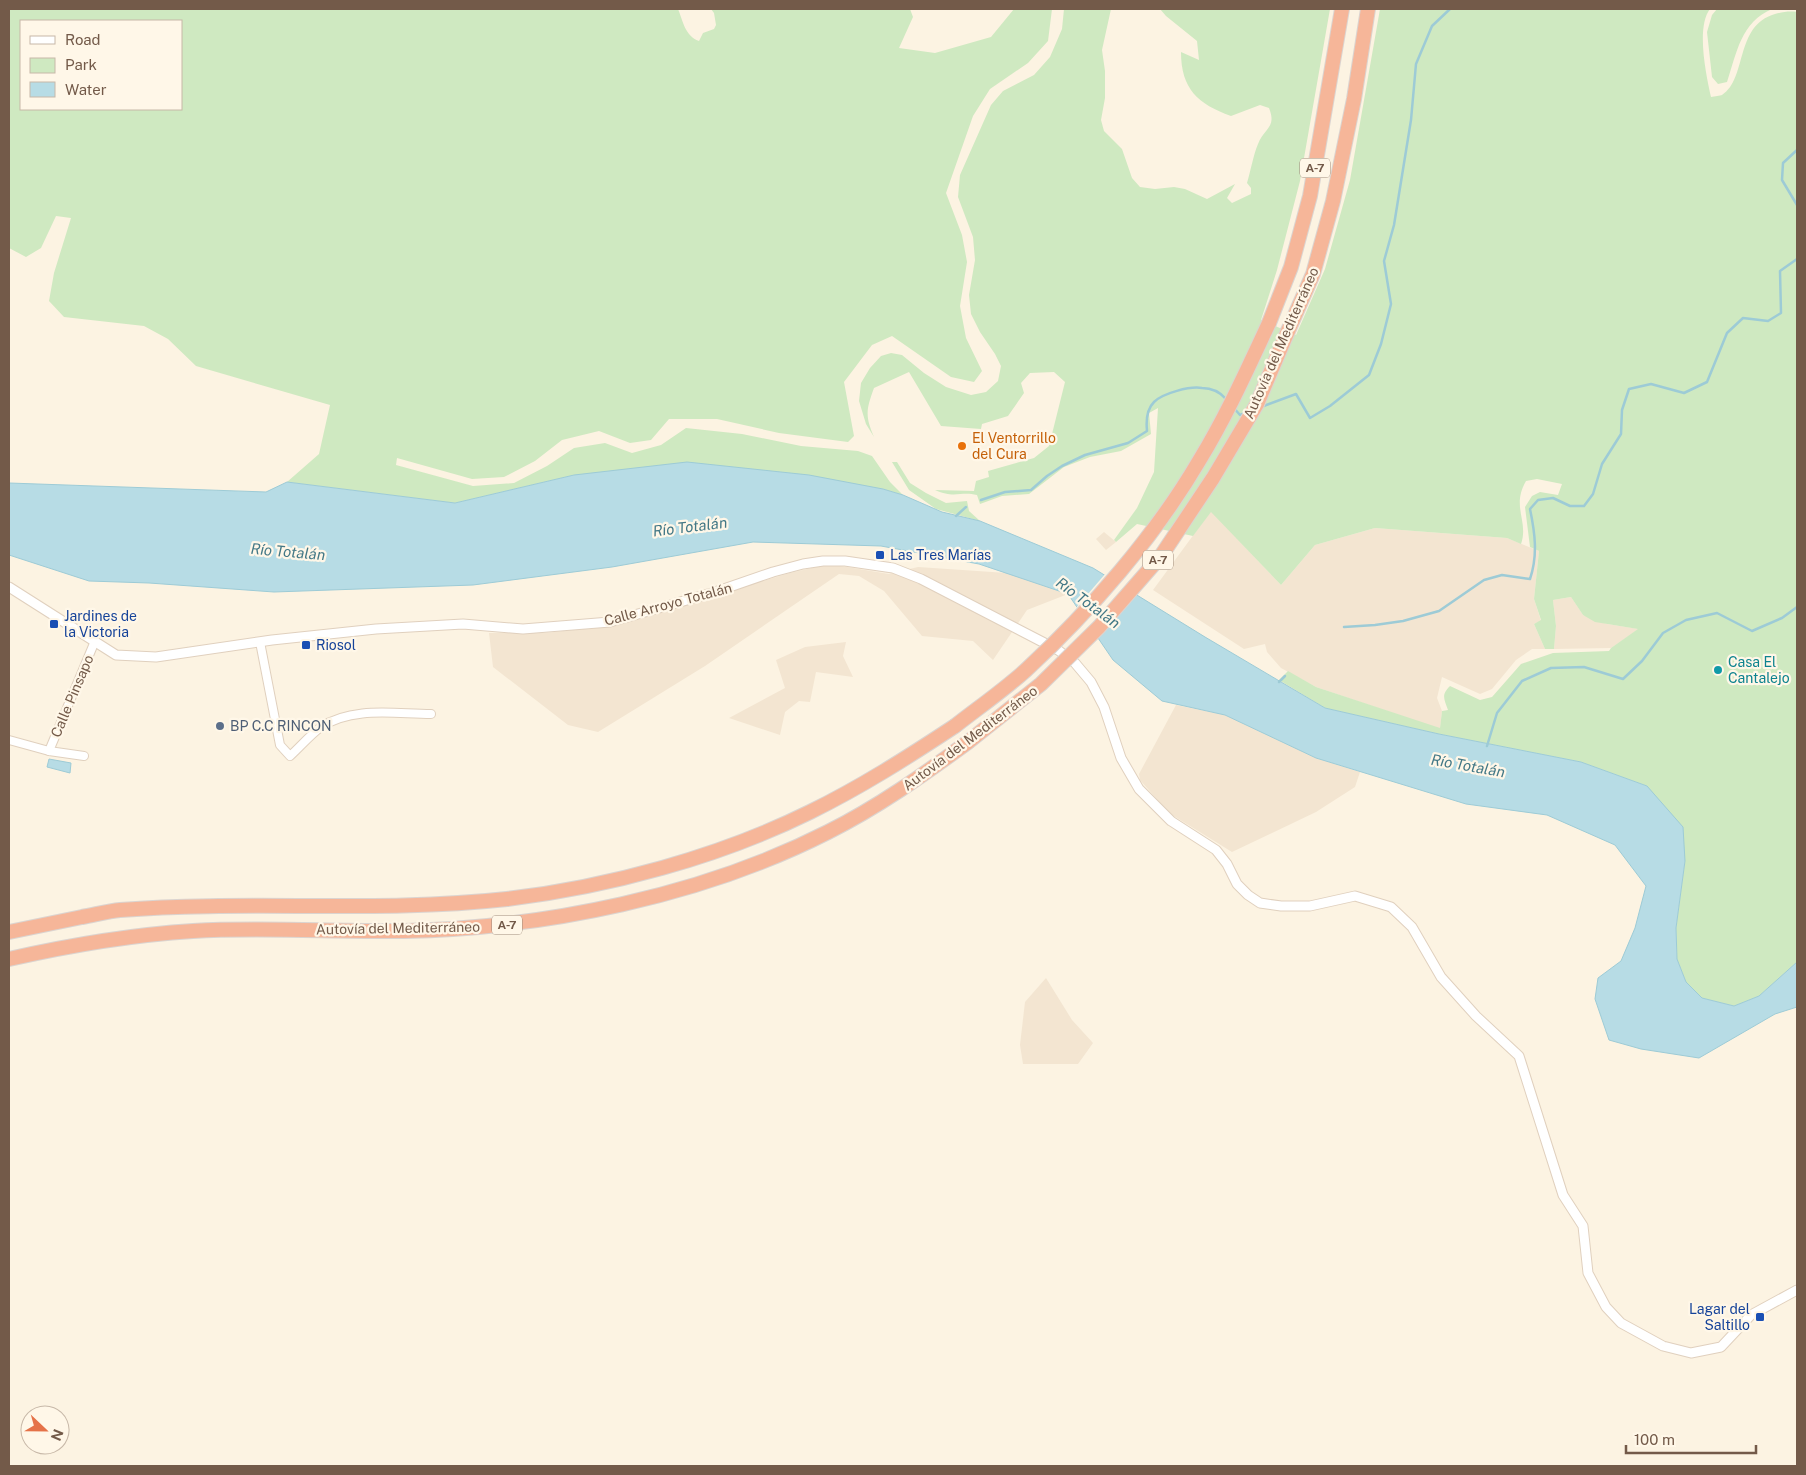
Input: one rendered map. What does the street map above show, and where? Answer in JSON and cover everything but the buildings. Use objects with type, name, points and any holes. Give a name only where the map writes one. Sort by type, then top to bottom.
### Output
[{"type":"highway","name":"Autovía del Mediterráneo","points":[[9,932],[118,910],[240,905],[407,905],[506,899],[589,887],[681,862],[746,840],[810,813],[884,772],[955,726],[1025,671],[1084,613],[1147,539],[1198,463],[1237,394],[1269,323],[1291,267],[1310,196],[1342,9]]},
{"type":"highway","name":"Autovía del Mediterráneo","points":[[9,959],[64,946],[123,936],[195,931],[414,930],[507,925],[604,908],[691,886],[762,861],[828,832],[901,790],[968,742],[1041,684],[1099,627],[1161,556],[1213,478],[1257,404],[1313,274],[1334,201],[1354,99],[1368,9]]},
{"type":"street","name":"Calle Arroyo Totalán","points":[[9,587],[116,655],[156,657],[260,642],[376,629],[463,624],[523,629],[610,622],[715,592],[773,572],[823,560],[845,561],[893,568],[921,579],[1058,650],[1075,663],[1091,682],[1104,707],[1122,758],[1139,789],[1171,822],[1216,850],[1227,864],[1237,884],[1248,895],[1260,903],[1281,906],[1310,906],[1355,896],[1391,907],[1412,927],[1441,977],[1476,1016],[1520,1056],[1563,1195],[1583,1226],[1588,1273],[1606,1307],[1621,1322],[1663,1346],[1691,1353],[1721,1347],[1751,1315],[1797,1290]]},
{"type":"street","name":"Calle Pinsapo","points":[[49,751],[95,641]]},
{"type":"street","points":[[260,642],[280,745],[290,756],[321,727],[346,715],[372,713],[431,714]]},
{"type":"street","points":[[9,740],[49,751],[84,756]]},
{"type":"shaded area","points":[[1211,511],[1281,585],[1315,545],[1375,528],[1507,538],[1539,551],[1534,599],[1541,621],[1534,624],[1545,649],[1532,649],[1516,660],[1492,689],[1480,694],[1442,677],[1437,698],[1442,711],[1440,729],[1316,687],[1281,668],[1267,652],[1265,644],[1244,649],[1153,590]]},
{"type":"shaded area","points":[[1104,532],[1116,542],[1106,550],[1096,539]]},
{"type":"shaded area","points":[[829,564],[889,574],[918,567],[1007,573],[1068,594],[1027,610],[993,660],[973,641],[922,636],[884,591],[859,576],[839,574],[705,666],[598,732],[568,725],[493,667],[489,633],[545,633],[611,626],[790,573]]},
{"type":"shaded area","points":[[1571,597],[1583,615],[1607,624],[1639,629],[1611,648],[1554,649],[1556,626],[1553,600]]},
{"type":"shaded area","points":[[846,642],[843,656],[853,677],[816,672],[810,702],[799,701],[785,712],[780,735],[729,718],[785,688],[776,660],[805,647]]},
{"type":"shaded area","points":[[1176,705],[1225,715],[1316,758],[1360,772],[1355,787],[1316,812],[1232,852],[1169,813],[1140,780],[1139,774]]},
{"type":"shaded area","points":[[1046,978],[1072,1020],[1093,1043],[1078,1064],[1023,1064],[1020,1045],[1025,1002]]},
{"type":"green space","points":[[9,9],[678,9],[688,32],[694,39],[699,41],[703,33],[714,29],[716,25],[714,13],[711,9],[910,9],[913,17],[899,48],[935,53],[991,37],[1014,9],[1052,9],[1048,41],[1028,63],[990,89],[973,116],[946,193],[962,235],[967,262],[960,306],[966,338],[982,371],[974,382],[951,377],[892,336],[872,345],[844,382],[854,436],[848,442],[779,433],[717,419],[669,419],[651,440],[630,443],[599,431],[562,440],[535,461],[504,477],[472,479],[397,458],[396,465],[473,486],[514,483],[547,466],[574,448],[605,443],[632,453],[661,445],[686,428],[742,434],[801,446],[858,451],[872,456],[890,482],[903,495],[883,489],[574,475],[455,503],[287,482],[319,454],[330,405],[196,366],[168,339],[144,326],[64,317],[49,301],[54,273],[71,218],[56,216],[41,248],[26,257],[9,248]]},
{"type":"green space","points":[[1064,9],[1111,9],[1102,50],[1105,71],[1105,98],[1101,120],[1104,131],[1122,149],[1132,178],[1140,187],[1155,189],[1174,187],[1185,189],[1207,199],[1235,184],[1227,198],[1232,203],[1251,194],[1251,188],[1247,183],[1258,144],[1271,124],[1269,108],[1260,105],[1231,116],[1209,106],[1201,100],[1188,85],[1184,76],[1181,52],[1199,60],[1197,41],[1160,9],[1330,9],[1300,181],[1277,270],[1261,320],[1296,335],[1325,269],[1350,180],[1380,9],[1710,9],[1704,27],[1703,52],[1711,97],[1722,95],[1730,87],[1747,40],[1753,29],[1762,20],[1778,13],[1797,12],[1797,962],[1759,996],[1734,1006],[1702,998],[1686,982],[1677,959],[1676,928],[1685,861],[1647,786],[1581,762],[1439,734],[1325,708],[1279,680],[1288,671],[1316,687],[1440,728],[1442,711],[1448,710],[1444,697],[1445,692],[1450,686],[1480,700],[1492,697],[1521,664],[1553,653],[1609,651],[1638,629],[1595,622],[1583,615],[1571,597],[1553,600],[1556,626],[1554,649],[1545,649],[1534,624],[1541,620],[1534,599],[1539,551],[1530,547],[1525,507],[1532,496],[1540,492],[1558,495],[1562,484],[1537,479],[1526,481],[1520,499],[1523,528],[1521,544],[1507,538],[1375,528],[1315,545],[1281,585],[1211,512],[1193,536],[1137,524],[1116,542],[1114,540],[1137,508],[1154,472],[1158,408],[1149,413],[1151,434],[1121,451],[1090,457],[1064,467],[1029,494],[1002,496],[980,504],[977,495],[948,494],[935,490],[974,491],[976,481],[989,477],[988,471],[1034,458],[1049,446],[1065,382],[1054,372],[1030,373],[1021,383],[1024,393],[1008,416],[982,424],[981,429],[941,426],[909,372],[874,388],[869,402],[868,418],[874,437],[866,424],[859,401],[861,383],[870,368],[881,356],[891,353],[902,355],[924,373],[946,387],[971,395],[986,392],[998,381],[1001,366],[971,314],[969,295],[975,260],[973,237],[958,197],[960,175],[991,105],[1003,91],[1034,75],[1050,57],[1062,29]]},
{"type":"green space","points":[[1717,9],[1772,9],[1753,22],[1747,30],[1737,49],[1727,82],[1718,84],[1712,77],[1707,32],[1712,15]]},
{"type":"green space","points":[[892,462],[897,462],[910,483],[926,493],[946,503],[967,501],[969,511],[980,521],[936,509],[909,490]]},
{"type":"water","name":"Río Totalán","points":[[687,462],[809,475],[883,489],[903,495],[942,512],[980,521],[1093,568],[1325,708],[1439,734],[1581,762],[1647,786],[1683,827],[1685,861],[1676,928],[1677,959],[1686,982],[1702,998],[1734,1006],[1759,996],[1797,962],[1797,1007],[1775,1014],[1699,1058],[1641,1049],[1609,1040],[1595,999],[1598,978],[1621,961],[1635,928],[1646,886],[1615,845],[1547,815],[1466,804],[1316,758],[1225,715],[1162,701],[1113,660],[1068,594],[979,564],[881,546],[753,542],[612,567],[473,585],[274,592],[149,583],[89,581],[9,555],[9,483],[266,492],[287,482],[455,503],[574,475]]},
{"type":"water","points":[[49,759],[71,763],[70,773],[47,767]]},
{"type":"pier","points":[[1106,573],[1138,593],[1096,640],[1075,609]]},
{"type":"waterway","points":[[1261,407],[1296,394],[1310,418],[1330,406],[1369,375],[1381,344],[1391,304],[1384,261],[1394,225],[1411,120],[1416,64],[1432,26],[1450,9]]},
{"type":"waterway","points":[[1797,150],[1783,163],[1782,180],[1797,205]]},
{"type":"waterway","points":[[1344,627],[1403,621],[1439,611],[1484,580],[1502,575],[1530,579],[1533,570],[1535,544],[1530,509],[1538,500],[1553,498],[1570,506],[1584,506],[1593,494],[1602,464],[1621,434],[1622,410],[1629,389],[1651,384],[1684,393],[1707,382],[1727,333],[1743,318],[1768,321],[1781,313],[1780,271],[1797,259]]},
{"type":"waterway","points":[[981,500],[1005,492],[1031,490],[1062,466],[1085,455],[1128,443],[1147,431],[1149,408],[1158,399],[1170,393],[1191,388],[1206,388],[1216,391],[1226,399]]},
{"type":"waterway","points":[[1233,407],[1240,415],[1246,412]]},
{"type":"waterway","points":[[956,516],[966,507]]},
{"type":"waterway","points":[[1487,746],[1497,713],[1522,681],[1551,668],[1584,667],[1623,679],[1642,661],[1663,633],[1686,620],[1717,613],[1752,631],[1782,618],[1797,607]]},
{"type":"waterway","points":[[1279,682],[1285,676]]},
{"type":"place","name":"El Ventorrillo del Cura","points":[[962,446]]},
{"type":"place","name":"Las Tres Marías","points":[[880,555]]},
{"type":"place","name":"Jardines de la Victoria","points":[[54,624]]},
{"type":"place","name":"Riosol","points":[[306,645]]},
{"type":"place","name":"Casa El Cantalejo","points":[[1718,670]]},
{"type":"place","name":"BP C.C RINCON","points":[[220,726]]},
{"type":"place","name":"Lagar del Saltillo","points":[[1760,1317]]}]
